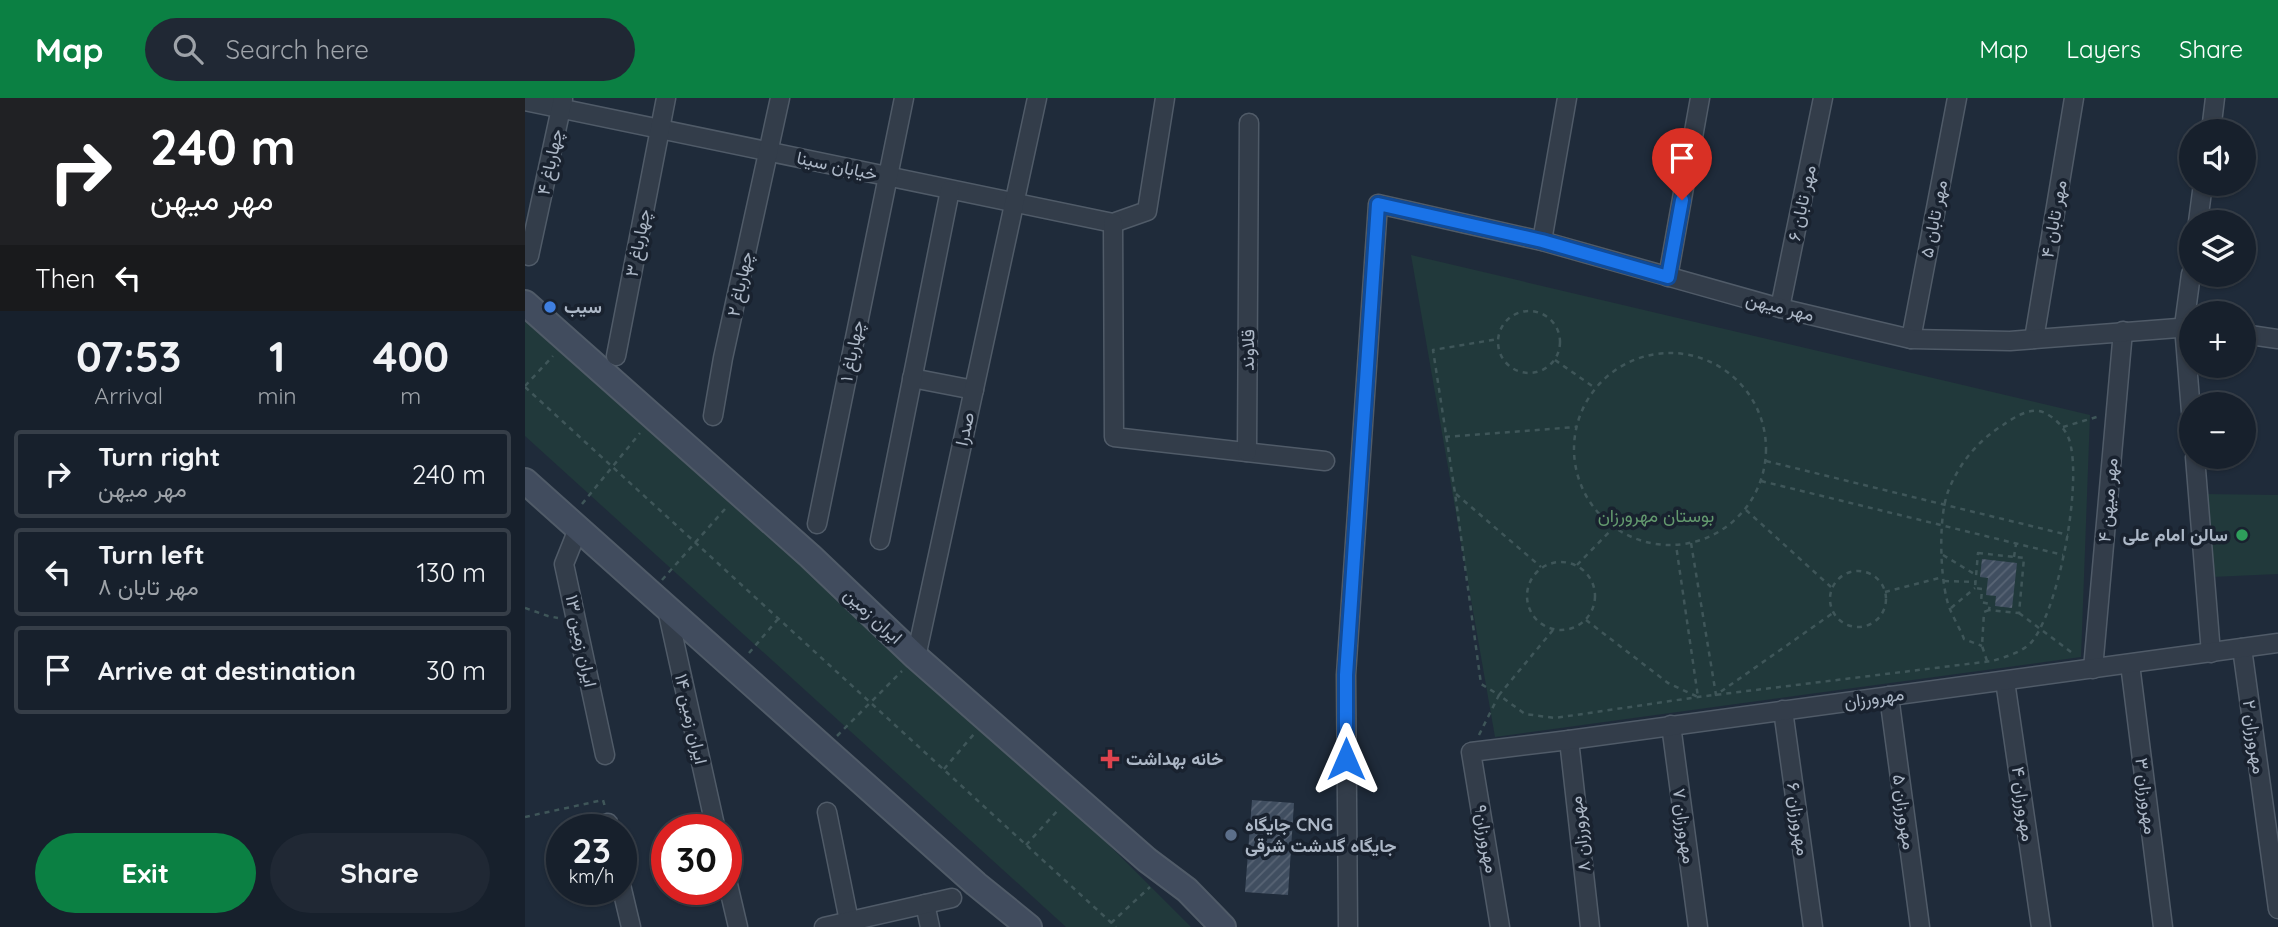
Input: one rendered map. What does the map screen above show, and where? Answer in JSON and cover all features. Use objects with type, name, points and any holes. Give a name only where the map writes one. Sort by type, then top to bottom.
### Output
[{"type":"main road","name":"ایران زمین","points":[[525,303],[810,556],[916,657],[1073,793],[1154,868],[1187,890],[1223,927]]},
{"type":"main road","points":[[525,481],[976,884],[1029,927]]},
{"type":"main road","points":[[1154,868],[1205,927]]},
{"type":"street","name":"چهارباغ ۳","points":[[616,356],[666,98]]},
{"type":"street","name":"چهارباغ ۲","points":[[713,416],[723,358],[780,98]]},
{"type":"street","name":"چهارباغ ۱","points":[[817,524],[904,98]]},
{"type":"street","name":"صدرا","points":[[916,657],[1037,98]]},
{"type":"street","points":[[1165,98],[1147,211],[1113,223],[1114,437],[1325,461]]},
{"type":"street","points":[[1542,241],[1567,98]]},
{"type":"street","points":[[1668,277],[1700,98]]},
{"type":"street","name":"مهر تابان ۶","points":[[1780,308],[1823,98]]},
{"type":"street","name":"مهر تابان ۵","points":[[1911,339],[1957,98]]},
{"type":"street","name":"مهر تابان ۴","points":[[2034,339],[2074,98]]},
{"type":"street","points":[[2212,119],[2215,98]]},
{"type":"street","name":"خیابان سینا","points":[[525,101],[562,104],[660,130],[1113,223]]},
{"type":"street","name":"چهارباغ ۴","points":[[529,256],[562,104]]},
{"type":"street","name":"قلاوند","points":[[1247,452],[1249,123]]},
{"type":"street","points":[[880,540],[950,190]]},
{"type":"street","name":"مهر میهن","points":[[1348,927],[1346,675],[1378,204],[1542,241],[1780,308],[1911,339],[2010,341],[2179,327]]},
{"type":"street","name":"مهر میهن ۴","points":[[2093,669],[2123,331]]},
{"type":"street","points":[[2256,336],[2278,339]]},
{"type":"street","points":[[912,378],[974,390]]},
{"type":"street","points":[[2196,469],[2211,653]]},
{"type":"street","name":"ایران زمین ۱۳","points":[[573,525],[564,564],[605,755]]},
{"type":"street","name":"ایران زمین ۱۴","points":[[658,601],[712,814]]},
{"type":"street","name":"مهرورزان","points":[[1471,752],[2278,643]]},
{"type":"street","name":"مهرورزان ۲","points":[[2242,648],[2278,909]]},
{"type":"street","name":"مهرورزان ۳","points":[[2130,664],[2163,927]]},
{"type":"street","name":"مهرورزان ۴","points":[[2005,681],[2041,927]]},
{"type":"street","name":"مهرورزان ۵","points":[[1889,696],[1920,927]]},
{"type":"street","name":"مهرورزان ۶","points":[[1783,710],[1813,927]]},
{"type":"street","name":"مهرورزان ۷","points":[[1671,725],[1698,927]]},
{"type":"street","name":"مهرورزان ۸","points":[[1569,740],[1590,927]]},
{"type":"street","name":"مهرورزان۹","points":[[1471,752],[1500,927]]},
{"type":"street","points":[[827,811],[849,921]]},
{"type":"street","points":[[824,927],[952,898]]},
{"type":"street","points":[[925,904],[930,927]]},
{"type":"street","points":[[626,905],[631,927]]},
{"type":"street","points":[[732,905],[737,927]]},
{"type":"path","points":[[1524,310],[1544,314],[1553,321],[1560,340],[1555,360],[1548,368],[1539,372],[1518,372],[1503,359],[1497,340],[1506,320],[1524,310]]},
{"type":"path","points":[[567,340],[525,387],[1116,927]]},
{"type":"path","points":[[1497,340],[1433,349],[1481,684],[1525,714],[1555,718],[1698,697],[1987,662],[2011,655],[2033,642],[2041,627],[2071,521],[2071,446],[2063,427],[2045,412],[2022,412],[1989,434],[1964,460],[1948,491],[1940,540],[1947,601],[1964,639],[1982,646]]},
{"type":"path","points":[[1667,352],[1695,355],[1720,366],[1742,384],[1757,407],[1765,434],[1766,461],[1761,481],[1745,510],[1730,525],[1712,536],[1691,543],[1654,544],[1633,538],[1614,527],[1597,512],[1585,493],[1577,472],[1574,449],[1576,427],[1595,388],[1615,369],[1640,357],[1667,352]]},
{"type":"path","points":[[1555,360],[1595,388]]},
{"type":"path","points":[[2063,427],[2116,411]]},
{"type":"path","points":[[573,525],[612,467],[653,417]]},
{"type":"path","points":[[1445,437],[1576,427]]},
{"type":"path","points":[[1766,461],[2068,535]]},
{"type":"path","points":[[1761,481],[2063,555]]},
{"type":"path","points":[[658,601],[695,542],[739,493]]},
{"type":"path","points":[[1455,493],[1541,567]]},
{"type":"path","points":[[1745,510],[1831,587]]},
{"type":"path","points":[[1577,565],[1614,527]]},
{"type":"path","points":[[1691,543],[1716,695]]},
{"type":"path","points":[[2014,557],[2017,544]]},
{"type":"path","points":[[1676,545],[1698,697]]},
{"type":"path","points":[[1951,608],[1975,588],[1978,553],[2024,558],[2019,613]]},
{"type":"path","points":[[1941,555],[1976,575]]},
{"type":"path","points":[[1559,561],[1577,565],[1585,571],[1595,590],[1595,601],[1586,620],[1571,629],[1553,630],[1534,618],[1526,597],[1528,585],[1541,567],[1559,561]]},
{"type":"path","points":[[1860,570],[1876,577],[1885,592],[1886,601],[1879,617],[1864,626],[1847,625],[1833,613],[1829,596],[1831,587],[1843,574],[1860,570]]},
{"type":"path","points":[[1885,592],[1944,579],[1976,582]]},
{"type":"path","points":[[1975,588],[1982,589],[1981,603],[1990,604],[1989,610]]},
{"type":"path","points":[[525,608],[548,616],[576,618]]},
{"type":"path","points":[[1987,662],[1982,646],[1984,612],[1989,610],[2019,613],[2041,627],[2093,669]]},
{"type":"path","points":[[1716,695],[1833,613]]},
{"type":"path","points":[[735,669],[778,619]]},
{"type":"path","points":[[1586,620],[1668,683],[1698,697]]},
{"type":"path","points":[[1471,752],[1499,695],[1553,630]]},
{"type":"path","points":[[824,749],[916,657]]},
{"type":"path","points":[[943,769],[988,719]]},
{"type":"path","points":[[1025,845],[1073,793]]},
{"type":"path","points":[[525,817],[603,800],[606,814]]},
{"type":"path","points":[[1111,923],[1154,868]]},
{"type":"green space","name":"بوستان مهرورزان","points":[[1411,255],[2090,415],[2081,657],[1495,737]]},
{"type":"green space","points":[[525,309],[1095,831],[1191,927],[1066,927],[525,436]]},
{"type":"green space","name":"سالن امام علی","points":[[2202,494],[2278,495],[2278,574],[2212,577]]},
{"type":"building","points":[[1982,559],[2017,563],[2012,608],[1995,606],[1996,596],[1986,595],[1988,578],[1980,577]]},
{"type":"building","points":[[1252,800],[1294,803],[1288,895],[1245,892]]},
{"type":"place","name":"سیب","points":[[550,307]]},
{"type":"place","name":"سالن امام علی","points":[[2242,535]]},
{"type":"place","name":"خانه بهداشت","points":[[1110,759]]},
{"type":"place","name":"جایگاه CNG جایگاه گلدشت شرقی","points":[[1231,835]]},
{"type":"route","points":[[1346,759],[1346,675],[1378,204],[1542,241],[1668,277],[1682,200]]}]
